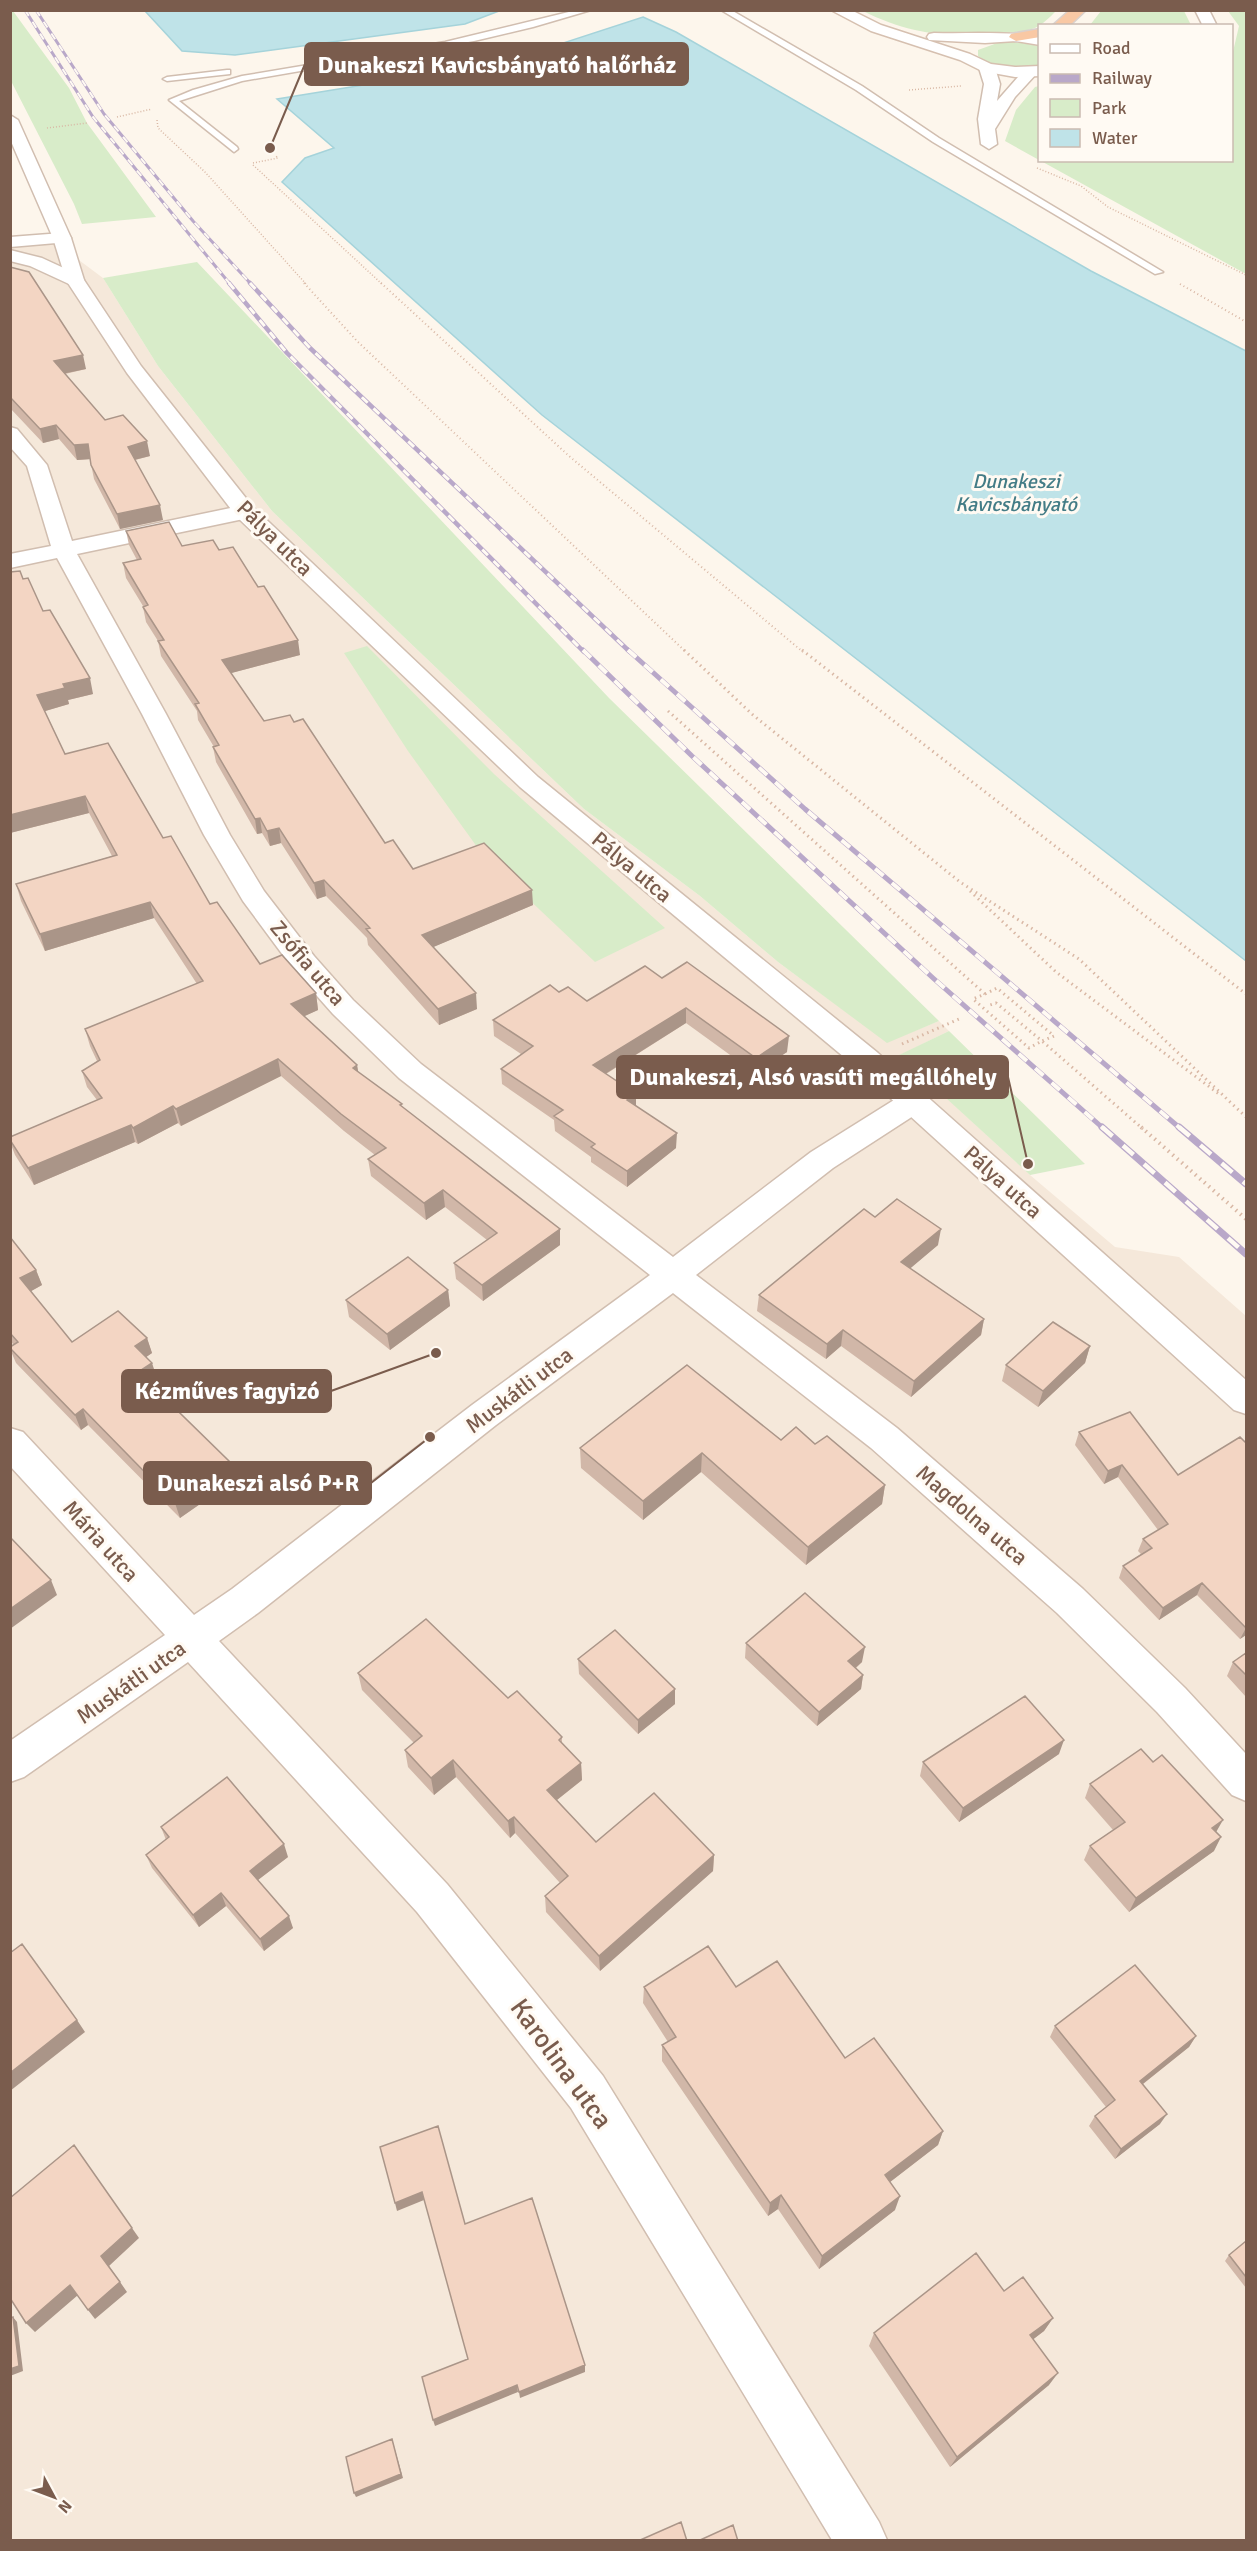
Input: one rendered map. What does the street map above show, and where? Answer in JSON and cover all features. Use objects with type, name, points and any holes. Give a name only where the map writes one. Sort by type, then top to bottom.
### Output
[{"type":"highway","points":[[1062,24],[1079,10]]},
{"type":"highway","points":[[1084,24],[1095,10]]},
{"type":"highway","points":[[1016,38],[1038,33]]},
{"type":"street","points":[[838,10],[876,28],[965,57],[987,68],[1035,72]]},
{"type":"street","points":[[855,10],[887,26],[919,34],[958,40],[1016,38],[1038,41]]},
{"type":"street","points":[[1202,10],[1209,24]]},
{"type":"street","points":[[965,57],[964,50],[971,44],[986,39]]},
{"type":"street","points":[[987,68],[992,84],[986,119],[988,138]]},
{"type":"street","points":[[988,138],[1008,95],[1035,72]]},
{"type":"street","name":"Pálya utca","points":[[12,127],[62,238],[75,280],[134,369],[244,512],[530,782],[867,1060],[1246,1400]]},
{"type":"street","points":[[11,246],[62,238]]},
{"type":"street","points":[[11,246],[36,262],[75,280]]},
{"type":"street","name":"Zsófia utca","points":[[10,433],[37,465],[63,549],[217,835],[253,895],[304,963],[343,1007],[410,1071],[672,1276]]},
{"type":"street","points":[[10,561],[244,512]]},
{"type":"street","name":"Muskátli utca","points":[[10,1764],[191,1640],[822,1160],[913,1102]]},
{"type":"street","name":"Magdolna utca","points":[[672,1276],[884,1438],[1070,1601],[1162,1692],[1246,1782]]},
{"type":"street","name":"Mária utca","points":[[10,1443],[191,1640]]},
{"type":"street","name":"Karolina utca","points":[[191,1640],[432,1898],[588,2092],[861,2541]]},
{"type":"lane","points":[[173,100],[235,78],[442,46],[541,25],[587,10]]},
{"type":"lane","points":[[725,10],[859,88],[936,140],[1158,272]]},
{"type":"lane","points":[[167,79],[254,69],[283,71]]},
{"type":"lane","points":[[173,100],[234,149]]},
{"type":"path","points":[[859,88],[901,91],[992,84]]},
{"type":"path","points":[[117,117],[156,108],[173,100]]},
{"type":"path","points":[[156,108],[158,128],[205,172],[357,341],[753,715],[960,882],[1056,972],[1234,1106]]},
{"type":"path","points":[[47,128],[87,123]]},
{"type":"path","points":[[988,138],[1081,186],[1108,207],[1246,274]]},
{"type":"path","points":[[276,156],[278,158],[252,163],[569,456],[818,664],[1246,994]]},
{"type":"path","points":[[1158,272],[1246,322]]},
{"type":"path","points":[[668,711],[985,994]]},
{"type":"path","points":[[960,882],[1079,959],[1246,1117]]},
{"type":"path","points":[[997,988],[1054,1036],[1029,1048],[973,999],[985,994],[997,988]]},
{"type":"path","points":[[990,1005],[996,1003],[1042,1041],[1246,1219]]},
{"type":"path","points":[[913,1040],[959,1019]]},
{"type":"shaded area","points":[[52,240],[103,278],[158,366],[272,511],[584,809],[700,896],[778,962],[887,1042],[939,1021],[949,1031],[900,1055],[1030,1175],[1115,1247],[1179,1257],[1246,1316],[1246,2540],[11,2540],[10,243]]},
{"type":"green space","points":[[10,11],[13,11],[69,88],[87,123],[156,217],[82,224],[11,81]]},
{"type":"green space","points":[[863,11],[1056,11],[1035,28],[1015,32],[966,35],[914,30]]},
{"type":"green space","points":[[1101,11],[1184,11],[1190,24],[1091,24]]},
{"type":"green space","points":[[1228,11],[1246,11],[1246,274],[1043,162],[1233,162],[1233,52],[1239,26]]},
{"type":"green space","points":[[1000,42],[1038,46],[1038,66],[1024,68],[999,66],[978,56],[978,50]]},
{"type":"green space","points":[[1038,86],[1038,159],[1005,141],[1016,110]]},
{"type":"green space","points":[[197,262],[609,698],[939,1021],[887,1043],[778,962],[700,896],[584,809],[272,511],[158,366],[103,278]]},
{"type":"green space","points":[[367,646],[494,774],[665,928],[595,962],[485,858],[408,751],[344,653]]},
{"type":"green space","points":[[949,1031],[1085,1164],[1030,1175],[899,1055]]},
{"type":"water","points":[[145,11],[499,11],[465,24],[235,55],[182,51]]},
{"type":"water","name":"Dunakeszi Kavicsbányató","points":[[643,17],[676,32],[1091,271],[1246,351],[1246,961],[542,415],[282,182],[305,158],[334,148],[277,99],[505,62]]},
{"type":"building","points":[[10,267],[29,272],[83,355],[54,361],[105,420],[123,415],[147,441],[128,447],[160,505],[117,514],[91,465],[88,444],[74,445],[56,425],[40,429],[10,397]]},
{"type":"building","points":[[169,522],[182,546],[213,540],[219,550],[233,547],[258,587],[264,586],[298,640],[222,660],[264,721],[290,715],[294,722],[303,719],[385,843],[393,840],[413,869],[484,843],[532,890],[422,935],[476,993],[438,1009],[366,929],[370,928],[324,880],[314,883],[279,828],[267,831],[260,818],[255,819],[213,747],[219,745],[195,704],[199,703],[158,641],[164,640],[143,607],[148,605],[123,563],[141,559],[126,531]]},
{"type":"building","points":[[20,571],[23,579],[28,578],[43,611],[50,610],[90,678],[63,684],[65,688],[37,695],[65,754],[108,743],[163,838],[171,836],[210,904],[217,902],[260,964],[282,955],[316,993],[291,1004],[357,1065],[353,1068],[560,1229],[482,1285],[454,1263],[497,1233],[443,1190],[424,1203],[368,1159],[386,1148],[341,1114],[278,1059],[176,1109],[173,1106],[133,1128],[131,1125],[28,1168],[10,1137],[102,1098],[82,1071],[100,1060],[85,1029],[203,981],[150,902],[40,934],[16,884],[117,855],[85,796],[10,815],[10,572]]},
{"type":"building","points":[[687,962],[789,1036],[756,1058],[686,1008],[593,1065],[636,1094],[627,1100],[677,1133],[627,1171],[591,1147],[595,1144],[554,1116],[563,1110],[501,1069],[533,1046],[493,1020],[550,985],[559,992],[568,987],[587,1001],[645,966],[662,978]]},
{"type":"building","points":[[897,1199],[941,1229],[901,1262],[984,1319],[914,1381],[843,1330],[827,1344],[759,1295],[864,1209],[875,1217]]},
{"type":"building","points":[[10,1237],[36,1270],[20,1278],[72,1342],[118,1311],[147,1338],[135,1346],[152,1363],[138,1372],[232,1464],[175,1503],[83,1409],[75,1415],[10,1348],[18,1342],[10,1333]]},
{"type":"building","points":[[408,1257],[448,1290],[387,1334],[346,1300]]},
{"type":"building","points":[[1053,1322],[1090,1346],[1043,1391],[1006,1365]]},
{"type":"building","points":[[687,1365],[781,1440],[796,1427],[815,1444],[827,1436],[885,1485],[808,1547],[702,1453],[643,1501],[580,1448]]},
{"type":"building","points":[[1130,1412],[1178,1475],[1240,1437],[1246,1443],[1246,1628],[1202,1583],[1163,1608],[1123,1566],[1152,1548],[1143,1539],[1168,1524],[1122,1465],[1108,1471],[1079,1432]]},
{"type":"building","points":[[10,1537],[51,1580],[10,1609]]},
{"type":"building","points":[[805,1593],[865,1647],[848,1661],[863,1675],[819,1712],[746,1643]]},
{"type":"building","points":[[426,1619],[508,1698],[517,1691],[562,1737],[559,1740],[581,1763],[547,1790],[596,1842],[654,1793],[714,1855],[599,1956],[545,1896],[568,1876],[514,1817],[508,1821],[453,1760],[431,1778],[405,1750],[422,1736],[358,1673]]},
{"type":"building","points":[[615,1630],[675,1689],[638,1720],[578,1659]]},
{"type":"building","points":[[1246,1653],[1246,1675],[1233,1662]]},
{"type":"building","points":[[1025,1696],[1064,1740],[963,1808],[923,1762]]},
{"type":"building","points":[[1141,1749],[1153,1762],[1162,1755],[1223,1820],[1212,1828],[1221,1837],[1136,1898],[1090,1846],[1125,1822],[1090,1784]]},
{"type":"building","points":[[227,1777],[284,1844],[250,1871],[289,1916],[260,1939],[221,1893],[193,1915],[146,1855],[169,1837],[161,1827]]},
{"type":"building","points":[[22,1944],[77,2020],[10,2073],[10,1953]]},
{"type":"building","points":[[708,1946],[736,1987],[777,1961],[845,2058],[874,2038],[943,2131],[885,2175],[900,2196],[822,2256],[781,2195],[770,2203],[662,2045],[676,2037],[644,1987]]},
{"type":"building","points":[[1135,1965],[1196,2036],[1140,2081],[1167,2114],[1121,2149],[1095,2116],[1115,2100],[1055,2026]]},
{"type":"building","points":[[438,2126],[465,2224],[532,2198],[585,2365],[519,2392],[517,2385],[433,2420],[422,2377],[468,2359],[422,2192],[395,2203],[380,2147]]},
{"type":"building","points":[[74,2145],[132,2228],[101,2256],[120,2282],[88,2310],[70,2285],[26,2323],[10,2298],[10,2198]]},
{"type":"building","points":[[1246,2241],[1246,2277],[1229,2255]]},
{"type":"building","points":[[976,2253],[1004,2291],[1023,2277],[1053,2318],[1030,2335],[1058,2373],[957,2457],[874,2333]]},
{"type":"building","points":[[13,2317],[19,2366],[10,2369],[10,2318]]},
{"type":"building","points":[[392,2439],[401,2474],[354,2493],[346,2457]]},
{"type":"building","points":[[681,2522],[687,2541],[638,2541]]},
{"type":"building","points":[[733,2525],[738,2541],[698,2541]]},
{"type":"railway","points":[[25,10],[93,117],[230,284]]},
{"type":"railway","points":[[36,10],[104,114],[193,221],[251,284]]},
{"type":"railway","points":[[229,283],[287,353],[584,652]]},
{"type":"railway","points":[[250,283],[310,348],[630,652]]},
{"type":"railway","points":[[583,650],[692,756],[933,978],[1104,1129]]},
{"type":"railway","points":[[628,650],[805,809],[1181,1129]]},
{"type":"railway","points":[[1102,1127],[1246,1254]]},
{"type":"railway","points":[[1179,1127],[1246,1184]]},
{"type":"place","name":"Dunakeszi Kavicsbányató halőrház","points":[[270,148]]},
{"type":"place","name":"Dunakeszi, Alsó vasúti megállóhely","points":[[1028,1164]]},
{"type":"place","name":"Kézműves fagyizó","points":[[436,1353]]},
{"type":"place","name":"Dunakeszi alsó P+R","points":[[430,1437]]}]
